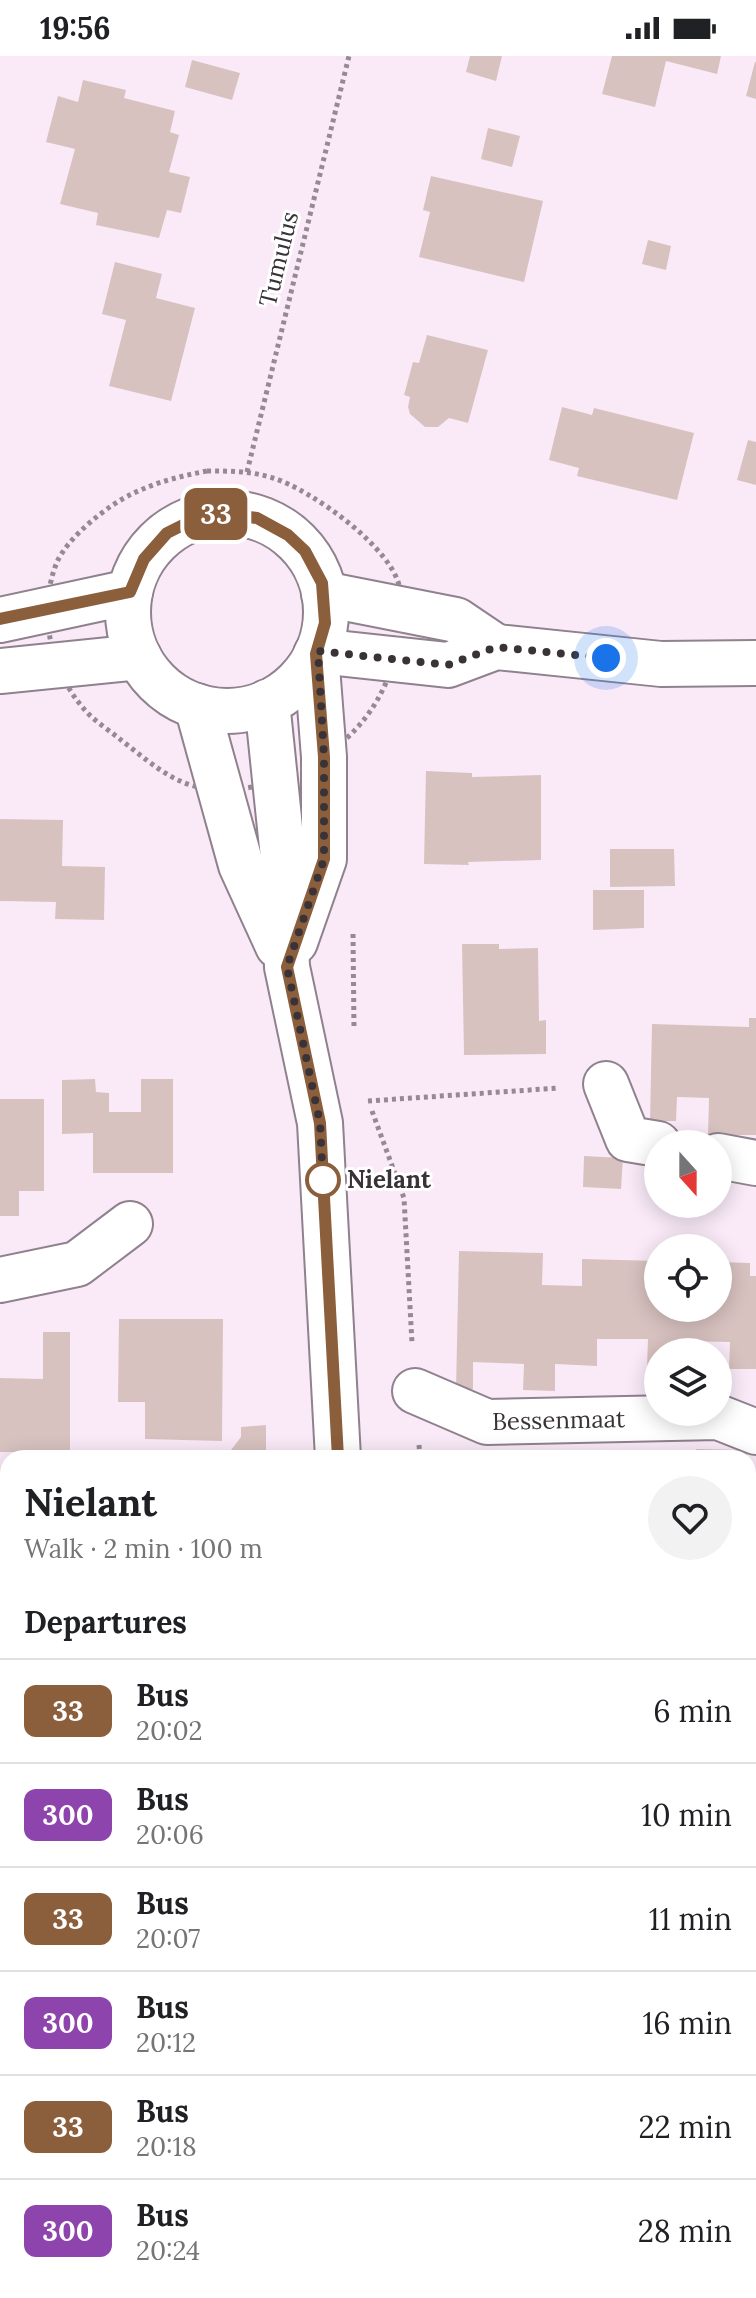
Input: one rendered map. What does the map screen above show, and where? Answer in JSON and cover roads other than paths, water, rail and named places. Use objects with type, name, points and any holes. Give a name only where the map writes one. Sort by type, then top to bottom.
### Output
[{"type":"street","points":[[287,967],[324,859],[324,757],[317,652],[325,623],[324,594],[312,561],[297,543],[268,522],[234,513],[199,517],[167,533],[144,559],[130,592],[129,625],[139,657],[169,692],[197,706],[232,710],[267,702],[293,686],[317,652]]},
{"type":"street","points":[[0,620],[130,592]]},
{"type":"street","points":[[324,594],[456,620],[496,647]]},
{"type":"street","points":[[317,652],[448,665],[496,647],[661,664],[756,663]]},
{"type":"street","points":[[0,671],[139,657]]},
{"type":"street","points":[[267,702],[283,857],[287,967],[320,1123],[338,1450]]},
{"type":"street","points":[[197,706],[241,865],[287,967]]},
{"type":"street","points":[[606,1084],[628,1139],[644,1142]]},
{"type":"street","points":[[732,1159],[756,1163]]},
{"type":"street","points":[[0,1280],[77,1264],[130,1224]]},
{"type":"street","name":"Bessenmaat","points":[[415,1391],[487,1422],[718,1417],[756,1432]]},
{"type":"place","name":"Nielant","points":[[323,1180]]}]
